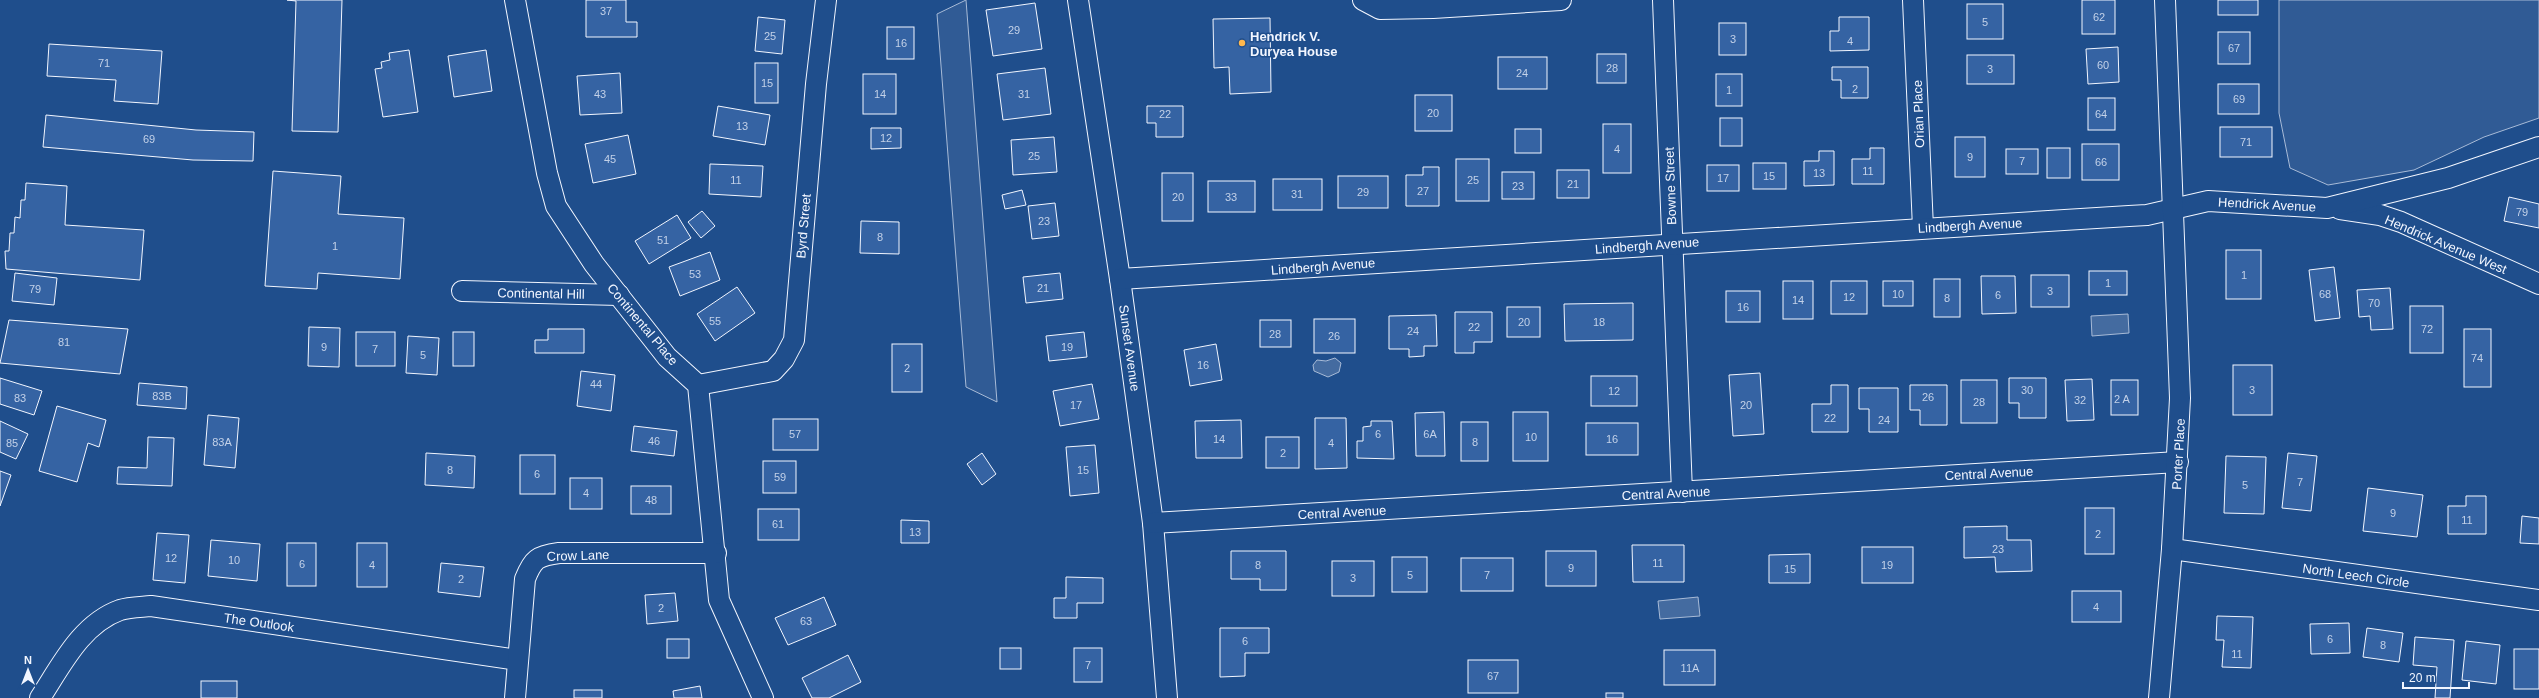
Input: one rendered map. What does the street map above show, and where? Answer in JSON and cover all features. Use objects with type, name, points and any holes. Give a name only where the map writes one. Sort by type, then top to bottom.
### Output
[{"type":"street","name":"Continental Place","points":[[515,0],[547,173],[556,206],[594,264],[667,358],[698,385]]},
{"type":"street","name":"Byrd Street","points":[[698,385],[773,371],[784,359],[794,340],[816,84],[826,0]]},
{"type":"street","name":"Sunset Avenue","points":[[1078,0],[1120,279],[1153,523],[1167,698]]},
{"type":"street","points":[[1363,0],[1380,8],[1433,8],[1561,0]]},
{"type":"street","name":"Bowne Street","points":[[1663,0],[1682,492]]},
{"type":"street","name":"Orian Place","points":[[1913,0],[1923,228]]},
{"type":"street","points":[[2165,0],[2173,210]]},
{"type":"street","name":"Hendrick Avenue","points":[[2173,210],[2208,201],[2328,208],[2448,178],[2539,147]]},
{"type":"street","name":"Hendrick Avenue West","points":[[2328,208],[2380,216],[2401,222],[2539,284]]},
{"type":"street","name":"Lindbergh Avenue","points":[[1120,279],[2128,216],[2173,210]]},
{"type":"street","name":"Porter Place","points":[[2159,698],[2172,549],[2178,462],[2180,398],[2173,210]]},
{"type":"street","name":"Continental Hill","points":[[462,291],[619,295]]},
{"type":"street","points":[[698,385],[716,553],[719,600],[763,698]]},
{"type":"street","name":"Central Avenue","points":[[1153,523],[2178,462]]},
{"type":"street","name":"North Leech Circle","points":[[2172,549],[2539,600]]},
{"type":"street","name":"Crow Lane","points":[[515,698],[525,579],[531,564],[543,555],[716,553]]},
{"type":"street","name":"The Outlook","points":[[40,698],[78,640],[97,622],[120,610],[151,606],[518,660]]},
{"type":"shaded area","points":[[966,0],[997,402],[966,387],[937,14]]},
{"type":"shaded area","points":[[2279,0],[2539,0],[2539,118],[2484,137],[2414,170],[2328,185],[2290,168],[2279,113]]},
{"type":"shaded area","points":[[2128,314],[2129,333],[2092,336],[2091,316]]},
{"type":"shaded area","points":[[1335,358],[1341,363],[1339,372],[1328,377],[1314,371],[1313,365],[1317,360],[1326,361]]},
{"type":"shaded area","points":[[1698,597],[1700,616],[1660,619],[1658,601]]},
{"type":"building","points":[[287,0],[342,0],[338,132],[292,131],[296,1]]},
{"type":"building","points":[[586,0],[626,0],[626,22],[637,22],[637,37],[586,37]]},
{"type":"building","points":[[2082,0],[2115,0],[2115,34],[2082,34]]},
{"type":"building","points":[[2218,0],[2258,0],[2258,15],[2218,15]]},
{"type":"building","points":[[1035,3],[1042,49],[993,56],[986,10]]},
{"type":"building","points":[[1967,4],[2003,4],[2003,39],[1967,39]]},
{"type":"building","points":[[758,17],[785,20],[782,54],[755,51]]},
{"type":"building","points":[[1839,17],[1869,17],[1869,50],[1830,51],[1830,31],[1839,31]]},
{"type":"building","name":"Hendrick V. Duryea House","points":[[1270,18],[1271,92],[1230,94],[1229,67],[1214,68],[1213,19]]},
{"type":"building","points":[[1719,23],[1746,23],[1746,55],[1719,55]]},
{"type":"building","points":[[887,27],[914,27],[914,59],[887,59]]},
{"type":"building","points":[[2218,32],[2250,32],[2250,64],[2218,64]]},
{"type":"building","points":[[49,44],[162,51],[158,104],[114,101],[116,80],[47,76]]},
{"type":"building","points":[[2118,47],[2119,82],[2088,84],[2086,49]]},
{"type":"building","points":[[409,50],[418,112],[383,117],[375,69],[382,68],[381,62],[390,60],[389,53]]},
{"type":"building","points":[[486,50],[492,91],[454,97],[448,56]]},
{"type":"building","points":[[1597,54],[1626,54],[1626,83],[1597,83]]},
{"type":"building","points":[[1967,55],[2014,55],[2014,84],[1967,84]]},
{"type":"building","points":[[1498,57],[1547,57],[1547,89],[1498,89]]},
{"type":"building","points":[[755,63],[778,63],[778,103],[755,103]]},
{"type":"building","points":[[1832,67],[1868,67],[1868,98],[1841,98],[1841,80],[1832,80]]},
{"type":"building","points":[[1045,68],[1051,114],[1003,120],[997,74]]},
{"type":"building","points":[[620,73],[622,113],[580,115],[577,76]]},
{"type":"building","points":[[863,74],[896,74],[896,114],[863,114]]},
{"type":"building","points":[[1716,74],[1742,74],[1742,106],[1716,106]]},
{"type":"building","points":[[2218,84],[2259,84],[2259,114],[2218,114]]},
{"type":"building","points":[[1415,95],[1452,95],[1452,131],[1415,131]]},
{"type":"building","points":[[2088,98],[2115,98],[2115,130],[2088,130]]},
{"type":"building","points":[[718,106],[770,115],[765,145],[713,136]]},
{"type":"building","points":[[1147,106],[1183,106],[1183,137],[1156,137],[1156,123],[1147,123]]},
{"type":"building","points":[[46,115],[196,130],[254,132],[253,161],[193,160],[43,147]]},
{"type":"building","points":[[1720,118],[1742,118],[1742,146],[1720,146]]},
{"type":"building","points":[[1603,124],[1631,124],[1631,173],[1603,173]]},
{"type":"building","points":[[2220,127],[2272,127],[2272,157],[2220,157]]},
{"type":"building","points":[[871,128],[901,128],[901,148],[871,149]]},
{"type":"building","points":[[1515,129],[1541,129],[1541,153],[1515,153]]},
{"type":"building","points":[[628,135],[636,174],[593,183],[585,144]]},
{"type":"building","points":[[1054,137],[1057,172],[1013,175],[1011,140]]},
{"type":"building","points":[[1955,137],[1985,137],[1985,177],[1955,177]]},
{"type":"building","points":[[2082,144],[2119,144],[2119,180],[2082,180]]},
{"type":"building","points":[[1870,148],[1884,148],[1884,184],[1852,184],[1852,159],[1870,159]]},
{"type":"building","points":[[2047,148],[2070,148],[2070,178],[2047,178]]},
{"type":"building","points":[[2006,149],[2038,149],[2038,174],[2006,174]]},
{"type":"building","points":[[1819,151],[1834,151],[1834,185],[1804,186],[1804,161],[1819,161]]},
{"type":"building","points":[[1456,159],[1489,159],[1489,201],[1456,201]]},
{"type":"building","points":[[1753,163],[1786,163],[1786,189],[1753,189]]},
{"type":"building","points":[[710,164],[763,166],[761,197],[709,194]]},
{"type":"building","points":[[1707,165],[1739,165],[1739,191],[1707,191]]},
{"type":"building","points":[[1423,167],[1439,167],[1439,206],[1406,206],[1406,175],[1423,175]]},
{"type":"building","points":[[1557,170],[1589,170],[1589,198],[1557,198]]},
{"type":"building","points":[[273,171],[341,176],[338,214],[404,218],[400,279],[318,273],[317,289],[265,286]]},
{"type":"building","points":[[1502,172],[1534,172],[1534,199],[1502,199]]},
{"type":"building","points":[[1162,173],[1193,173],[1193,221],[1162,221]]},
{"type":"building","points":[[1338,176],[1388,176],[1388,208],[1338,208]]},
{"type":"building","points":[[1273,179],[1322,179],[1322,210],[1273,210]]},
{"type":"building","points":[[1208,181],[1255,181],[1255,212],[1208,212]]},
{"type":"building","points":[[26,183],[67,186],[65,225],[144,230],[140,280],[6,269],[5,251],[9,251],[10,233],[14,233],[15,217],[20,218],[21,200],[25,200]]},
{"type":"building","points":[[1022,190],[1026,205],[1005,209],[1002,195]]},
{"type":"building","points":[[2509,197],[2539,204],[2539,228],[2504,221]]},
{"type":"building","points":[[1055,203],[1059,236],[1032,239],[1028,206]]},
{"type":"building","points":[[702,211],[715,226],[701,238],[688,222]]},
{"type":"building","points":[[677,215],[691,238],[649,264],[635,241]]},
{"type":"building","points":[[861,221],[899,222],[899,254],[860,253]]},
{"type":"building","points":[[2226,250],[2261,250],[2261,299],[2226,299]]},
{"type":"building","points":[[710,252],[720,280],[680,296],[669,267]]},
{"type":"building","points":[[2334,267],[2340,318],[2315,321],[2309,270]]},
{"type":"building","points":[[2089,271],[2127,271],[2127,295],[2089,295]]},
{"type":"building","points":[[15,273],[57,278],[54,305],[12,301]]},
{"type":"building","points":[[1060,273],[1063,299],[1026,303],[1023,277]]},
{"type":"building","points":[[2031,275],[2069,275],[2069,307],[2031,307]]},
{"type":"building","points":[[1981,276],[2015,276],[2016,313],[1982,314]]},
{"type":"building","points":[[1934,279],[1960,279],[1960,317],[1934,317]]},
{"type":"building","points":[[1783,281],[1813,281],[1813,319],[1783,319]]},
{"type":"building","points":[[1831,281],[1867,281],[1867,314],[1831,314]]},
{"type":"building","points":[[1883,281],[1913,281],[1913,306],[1883,306]]},
{"type":"building","points":[[737,287],[755,313],[715,341],[697,314]]},
{"type":"building","points":[[2390,288],[2393,329],[2371,330],[2370,316],[2359,317],[2357,290]]},
{"type":"building","points":[[1726,291],[1760,291],[1760,322],[1726,322]]},
{"type":"building","points":[[1633,303],[1633,340],[1565,341],[1564,304]]},
{"type":"building","points":[[2410,306],[2443,306],[2443,353],[2410,353]]},
{"type":"building","points":[[1507,307],[1540,307],[1540,337],[1507,337]]},
{"type":"building","points":[[1455,312],[1492,312],[1492,342],[1474,342],[1474,353],[1455,353]]},
{"type":"building","points":[[1436,315],[1437,346],[1424,346],[1424,356],[1409,357],[1409,349],[1389,349],[1389,316]]},
{"type":"building","points":[[1314,319],[1355,319],[1355,353],[1314,353]]},
{"type":"building","points":[[9,320],[128,329],[120,374],[0,363]]},
{"type":"building","points":[[1260,320],[1291,320],[1291,347],[1260,347]]},
{"type":"building","points":[[309,327],[340,328],[339,367],[308,366]]},
{"type":"building","points":[[548,329],[584,329],[584,353],[535,353],[535,340],[548,340]]},
{"type":"building","points":[[2464,329],[2491,329],[2491,387],[2464,387]]},
{"type":"building","points":[[356,332],[395,332],[395,366],[356,366]]},
{"type":"building","points":[[453,332],[474,332],[474,366],[453,366]]},
{"type":"building","points":[[1084,332],[1087,357],[1049,361],[1046,336]]},
{"type":"building","points":[[408,336],[439,338],[437,375],[406,373]]},
{"type":"building","points":[[892,344],[922,344],[922,392],[892,392]]},
{"type":"building","points":[[1216,344],[1222,380],[1190,386],[1184,350]]},
{"type":"building","points":[[2233,365],[2272,365],[2272,415],[2233,415]]},
{"type":"building","points":[[581,371],[615,375],[611,411],[577,406]]},
{"type":"building","points":[[1760,373],[1764,434],[1733,436],[1729,375]]},
{"type":"building","points":[[1591,376],[1637,376],[1637,406],[1591,406]]},
{"type":"building","points":[[0,378],[42,391],[34,415],[0,404]]},
{"type":"building","points":[[2009,378],[2046,378],[2046,418],[2019,418],[2019,403],[2009,403]]},
{"type":"building","points":[[2092,379],[2094,420],[2067,421],[2065,380]]},
{"type":"building","points":[[1961,380],[1997,380],[1997,423],[1961,423]]},
{"type":"building","points":[[2111,380],[2138,380],[2138,415],[2111,415]]},
{"type":"building","points":[[139,383],[187,387],[186,409],[137,405]]},
{"type":"building","points":[[1092,384],[1099,419],[1060,426],[1053,391]]},
{"type":"building","points":[[1831,385],[1848,385],[1848,432],[1812,432],[1812,404],[1831,404]]},
{"type":"building","points":[[1910,385],[1947,385],[1947,425],[1920,425],[1920,410],[1910,410]]},
{"type":"building","points":[[1859,388],[1898,388],[1898,432],[1869,432],[1869,409],[1859,409]]},
{"type":"building","points":[[57,406],[106,420],[99,447],[88,443],[77,482],[39,471]]},
{"type":"building","points":[[1444,412],[1445,456],[1416,456],[1415,413]]},
{"type":"building","points":[[1513,412],[1548,412],[1548,461],[1513,461]]},
{"type":"building","points":[[208,415],[239,418],[235,468],[204,465]]},
{"type":"building","points":[[1315,418],[1346,418],[1347,468],[1315,469]]},
{"type":"building","points":[[773,419],[818,419],[818,450],[773,450]]},
{"type":"building","points":[[1241,420],[1242,458],[1196,458],[1195,421]]},
{"type":"building","points":[[0,421],[28,434],[16,459],[0,452]]},
{"type":"building","points":[[1371,421],[1392,421],[1394,459],[1357,458],[1357,441],[1363,441],[1363,427],[1371,426]]},
{"type":"building","points":[[1461,422],[1488,422],[1488,461],[1461,461]]},
{"type":"building","points":[[1586,423],[1638,423],[1638,455],[1586,455]]},
{"type":"building","points":[[634,426],[677,431],[674,456],[631,451]]},
{"type":"building","points":[[148,437],[174,438],[172,486],[117,484],[118,467],[147,468]]},
{"type":"building","points":[[1266,437],[1299,437],[1299,468],[1266,468]]},
{"type":"building","points":[[1095,445],[1099,493],[1070,496],[1066,447]]},
{"type":"building","points":[[426,453],[475,456],[474,488],[425,485]]},
{"type":"building","points":[[982,453],[996,474],[982,485],[967,464]]},
{"type":"building","points":[[2288,453],[2317,456],[2311,511],[2282,508]]},
{"type":"building","points":[[520,455],[555,455],[555,494],[520,494]]},
{"type":"building","points":[[2226,456],[2266,457],[2264,514],[2224,513]]},
{"type":"building","points":[[763,461],[796,461],[796,493],[763,493]]},
{"type":"building","points":[[0,471],[11,475],[0,506]]},
{"type":"building","points":[[570,478],[602,478],[602,509],[570,509]]},
{"type":"building","points":[[631,486],[671,486],[671,514],[631,514]]},
{"type":"building","points":[[2368,488],[2423,495],[2417,537],[2363,531]]},
{"type":"building","points":[[2466,496],[2486,496],[2486,534],[2448,534],[2448,506],[2466,506]]},
{"type":"building","points":[[2085,508],[2114,508],[2114,554],[2085,554]]},
{"type":"building","points":[[758,509],[799,509],[799,540],[758,540]]},
{"type":"building","points":[[2522,516],[2539,518],[2539,544],[2520,543]]},
{"type":"building","points":[[901,520],[929,521],[929,543],[901,543]]},
{"type":"building","points":[[2007,526],[2007,540],[2031,540],[2032,571],[1996,572],[1995,557],[1964,558],[1964,527]]},
{"type":"building","points":[[157,533],[189,535],[185,583],[153,580]]},
{"type":"building","points":[[211,540],[260,544],[257,581],[208,576]]},
{"type":"building","points":[[287,543],[316,543],[316,586],[287,586]]},
{"type":"building","points":[[357,543],[387,543],[387,587],[357,587]]},
{"type":"building","points":[[1632,545],[1684,545],[1684,582],[1633,582]]},
{"type":"building","points":[[1862,547],[1913,547],[1913,583],[1862,583]]},
{"type":"building","points":[[1231,551],[1286,551],[1286,590],[1260,590],[1260,579],[1231,579]]},
{"type":"building","points":[[1546,551],[1596,551],[1596,586],[1546,586]]},
{"type":"building","points":[[1810,554],[1810,583],[1769,583],[1769,555]]},
{"type":"building","points":[[1392,557],[1427,557],[1427,592],[1392,592]]},
{"type":"building","points":[[1461,558],[1513,558],[1513,591],[1461,591]]},
{"type":"building","points":[[1332,561],[1374,561],[1374,596],[1332,596]]},
{"type":"building","points":[[441,563],[484,567],[480,597],[438,592]]},
{"type":"building","points":[[1066,577],[1103,578],[1103,603],[1077,603],[1077,618],[1054,618],[1054,598],[1066,598]]},
{"type":"building","points":[[2072,591],[2121,591],[2121,622],[2072,622]]},
{"type":"building","points":[[675,593],[678,621],[647,624],[645,595]]},
{"type":"building","points":[[824,597],[836,625],[788,645],[775,618]]},
{"type":"building","points":[[2217,616],[2253,617],[2251,668],[2222,667],[2224,640],[2216,640]]},
{"type":"building","points":[[2349,623],[2350,653],[2311,654],[2310,624]]},
{"type":"building","points":[[1220,628],[1269,628],[1269,653],[1245,653],[1245,676],[1220,677]]},
{"type":"building","points":[[2367,628],[2403,633],[2399,662],[2363,657]]},
{"type":"building","points":[[2415,637],[2454,640],[2450,698],[2435,698],[2437,667],[2413,665]]},
{"type":"building","points":[[667,639],[689,639],[689,658],[667,658]]},
{"type":"building","points":[[2466,641],[2500,645],[2496,684],[2462,680]]},
{"type":"building","points":[[1000,648],[1021,648],[1021,669],[1000,669]]},
{"type":"building","points":[[1074,648],[1102,648],[1102,682],[1074,682]]},
{"type":"building","points":[[2514,649],[2539,649],[2539,689],[2514,689]]},
{"type":"building","points":[[1664,650],[1715,650],[1715,685],[1664,685]]},
{"type":"building","points":[[848,655],[861,682],[829,698],[812,698],[802,678]]},
{"type":"building","points":[[1468,660],[1518,660],[1518,693],[1468,693]]},
{"type":"building","points":[[201,681],[237,681],[237,698],[201,698]]},
{"type":"building","points":[[700,686],[702,698],[674,698],[673,691]]},
{"type":"building","points":[[574,690],[602,690],[602,698],[574,698]]},
{"type":"building","points":[[1606,693],[1623,693],[1623,698],[1606,698]]},
{"type":"place","name":"Hendrick V. Duryea House","points":[[1242,43]]}]
